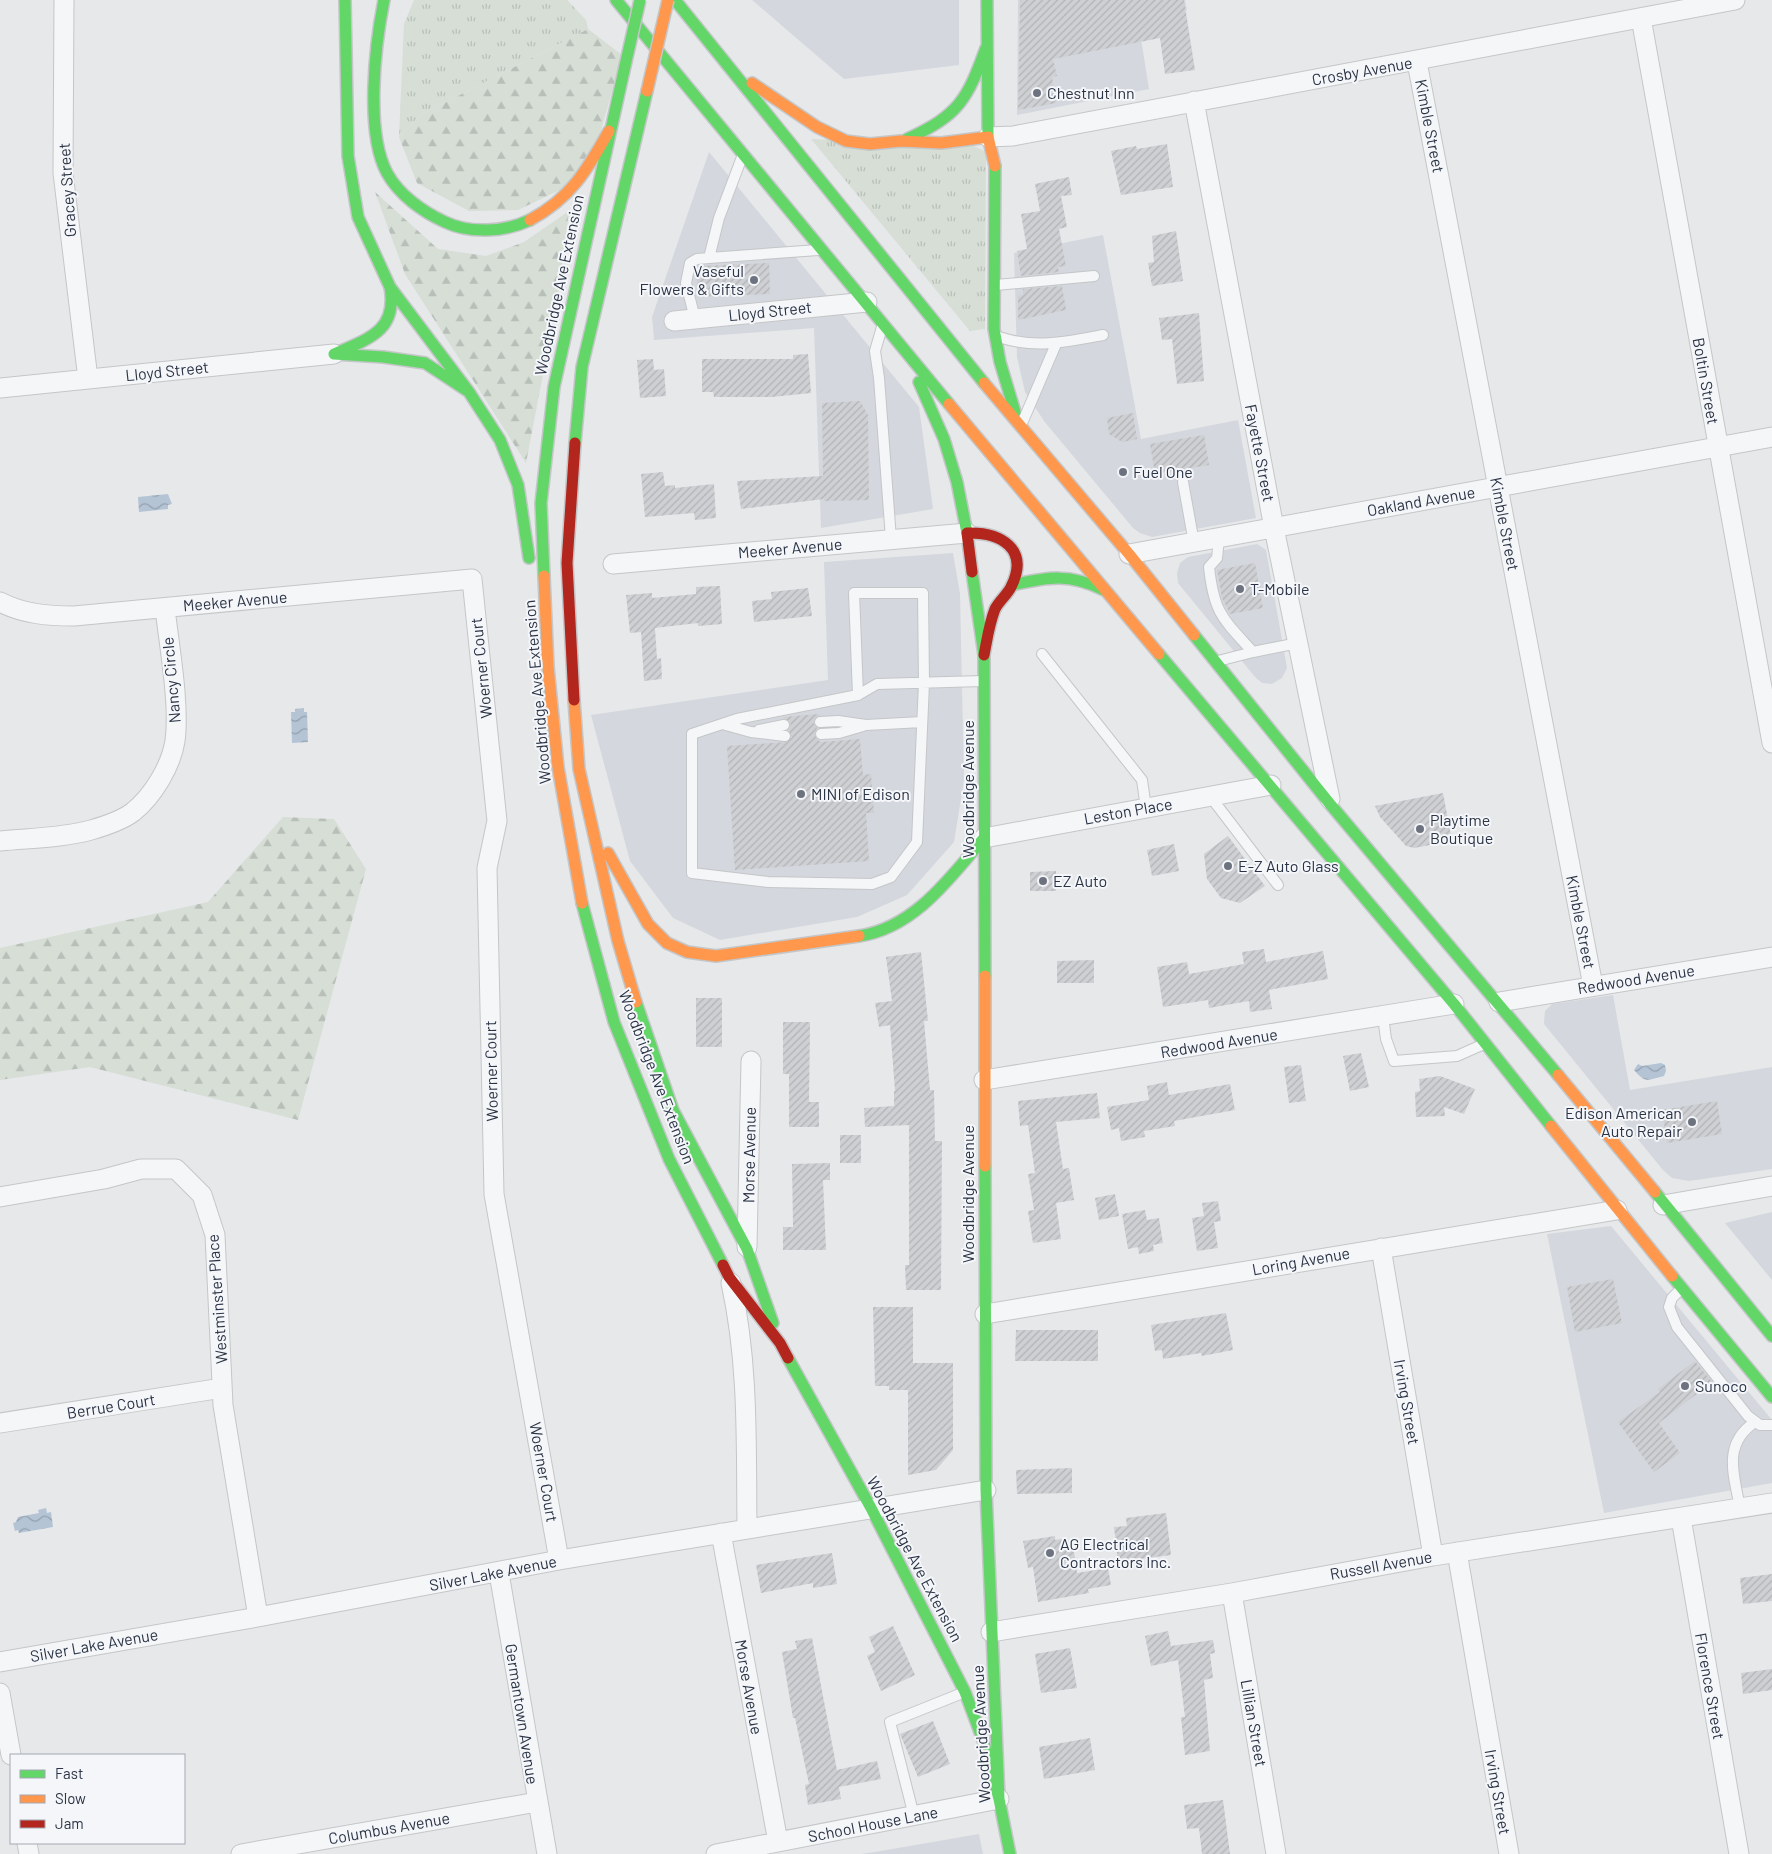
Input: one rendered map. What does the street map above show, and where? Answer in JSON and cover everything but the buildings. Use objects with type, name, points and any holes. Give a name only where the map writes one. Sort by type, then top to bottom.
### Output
[{"type":"main road","points":[[345,0],[348,156],[358,217],[390,287],[469,392],[500,440],[518,485],[548,667]]},
{"type":"main road","points":[[384,0],[380,20],[376,92],[378,146],[386,171],[398,189],[428,216],[452,226],[475,231],[502,229],[525,221],[561,199],[580,180],[609,131]]},
{"type":"main road","points":[[601,0],[654,45]]},
{"type":"main road","points":[[616,0],[905,348],[985,448],[1454,1004],[1617,1210],[1772,1397]]},
{"type":"main road","name":"Woodbridge Ave Extension","points":[[640,0],[609,131],[553,397],[541,503],[548,667],[558,767],[580,896],[614,1022],[669,1159],[730,1277],[780,1342],[870,1508],[966,1692],[984,1743],[999,1799]]},
{"type":"main road","name":"Woodbridge Ave Extension","points":[[668,0],[582,367],[573,460],[567,563],[571,668],[580,769],[618,941],[639,1013],[673,1110],[747,1248],[780,1342]]},
{"type":"main road","points":[[675,0],[726,66],[1020,428],[1129,554],[1330,804],[1499,1002],[1663,1205],[1760,1315],[1772,1336]]},
{"type":"main road","points":[[987,0],[988,137],[996,164],[996,336],[1004,378],[1020,428]]},
{"type":"main road","points":[[901,141],[938,125],[959,109],[973,84],[986,48]]},
{"type":"main road","points":[[726,66],[817,127],[846,141],[870,144],[901,141],[941,143],[988,137]]},
{"type":"main road","points":[[334,354],[381,330],[390,317],[392,308],[390,287]]},
{"type":"main road","name":"Woodbridge Avenue","points":[[905,348],[944,439],[958,482],[984,655],[986,1490],[999,1799],[1010,1854]]},
{"type":"main road","points":[[334,354],[383,357],[425,363],[469,392]]},
{"type":"main road","points":[[967,533],[988,532],[1006,539],[1014,551],[1015,568],[1012,585],[996,608],[984,655]]},
{"type":"main road","points":[[1012,585],[1046,578],[1070,576],[1085,580],[1107,592]]},
{"type":"main road","points":[[580,769],[607,852],[628,892],[648,924],[667,943],[687,952],[716,956],[872,934],[902,919],[937,894],[984,838]]},
{"type":"street","name":"Gracey Street","points":[[64,0],[63,173],[88,379]]},
{"type":"street","name":"Crosby Avenue","points":[[988,137],[1013,136],[1194,101],[1417,62],[1735,0]]},
{"type":"street","name":"Boltin Street","points":[[1641,18],[1772,743]]},
{"type":"street","name":"Kimble Street","points":[[1417,62],[1593,986]]},
{"type":"street","name":"Fayette Street","points":[[1194,101],[1274,528],[1330,804]]},
{"type":"street","name":"Lloyd Street","points":[[674,321],[867,302]]},
{"type":"street","name":"Lloyd Street","points":[[0,388],[334,354]]},
{"type":"street","name":"Oakland Avenue","points":[[1129,554],[1772,437]]},
{"type":"street","name":"Meeker Avenue","points":[[613,564],[967,533]]},
{"type":"street","name":"Meeker Avenue","points":[[0,602],[19,610],[48,616],[74,616],[472,579]]},
{"type":"street","name":"Woerner Court","points":[[472,579],[497,821],[487,868],[494,1194],[559,1560]]},
{"type":"street","name":"Nancy Circle","points":[[0,841],[88,831],[111,824],[133,812],[148,797],[169,762],[174,742],[176,720],[165,608]]},
{"type":"street","name":"Leston Place","points":[[984,838],[1271,785]]},
{"type":"street","name":"Redwood Avenue","points":[[1499,1002],[1772,957]]},
{"type":"street","name":"Redwood Avenue","points":[[984,1080],[1454,1004]]},
{"type":"street","name":"Morse Avenue","points":[[747,1248],[751,1061]]},
{"type":"street","name":"Westminster Place","points":[[0,1197],[104,1179],[141,1169],[176,1170],[202,1195],[215,1235],[223,1405],[258,1617]]},
{"type":"street","points":[[1663,1205],[1772,1186]]},
{"type":"street","name":"Loring Avenue","points":[[985,1314],[1617,1210]]},
{"type":"street","name":"Irving Street","points":[[1381,1248],[1433,1556]]},
{"type":"street","points":[[730,1277],[740,1322],[746,1374],[747,1528]]},
{"type":"street","name":"Berrue Court","points":[[0,1423],[222,1388]]},
{"type":"street","name":"Silver Lake Avenue","points":[[0,1662],[258,1617],[499,1573],[559,1560],[986,1490]]},
{"type":"street","name":"Russell Avenue","points":[[991,1632],[1232,1593],[1457,1552],[1772,1503]]},
{"type":"street","name":"Florence Street","points":[[1681,1518],[1739,1854]]},
{"type":"street","name":"Morse Avenue","points":[[721,1532],[778,1842]]},
{"type":"street","name":"Irving Street","points":[[1457,1552],[1509,1854]]},
{"type":"street","name":"Germantown Avenue","points":[[499,1573],[547,1854]]},
{"type":"street","name":"Lillian Street","points":[[1232,1593],[1276,1854]]},
{"type":"street","points":[[0,1693],[11,1754]]},
{"type":"street","name":"School House Lane","points":[[716,1854],[999,1799]]},
{"type":"street","name":"Columbus Avenue","points":[[241,1854],[537,1802]]},
{"type":"lane","points":[[709,258],[719,218],[743,153]]},
{"type":"lane","points":[[695,319],[686,283],[690,263],[696,259],[823,250]]},
{"type":"lane","points":[[995,285],[1094,276]]},
{"type":"lane","points":[[883,322],[874,350],[879,378],[891,539]]},
{"type":"lane","points":[[996,336],[1016,343],[1056,344],[1103,335]]},
{"type":"lane","points":[[1020,428],[1056,344]]},
{"type":"lane","points":[[1183,482],[1194,543]]},
{"type":"lane","points":[[1219,538],[1217,558],[1209,567],[1212,593],[1220,616],[1253,652]]},
{"type":"lane","points":[[858,696],[854,593],[923,593],[924,683],[916,842],[891,877],[872,884],[768,882],[692,873],[692,734],[722,724],[797,706],[858,696],[877,684],[924,683],[984,681]]},
{"type":"lane","points":[[1214,662],[1298,643]]},
{"type":"lane","points":[[1042,654],[1142,780],[1146,808]]},
{"type":"lane","points":[[820,722],[838,721],[866,725],[922,722]]},
{"type":"lane","points":[[722,724],[751,732],[784,730]]},
{"type":"lane","points":[[821,734],[839,733],[866,725]]},
{"type":"lane","points":[[1210,796],[1278,885]]},
{"type":"lane","points":[[1383,1016],[1386,1039],[1394,1061],[1457,1056],[1485,1044]]},
{"type":"lane","points":[[1681,1288],[1672,1298],[1669,1307],[1670,1315],[1739,1406],[1760,1425],[1772,1425]]},
{"type":"lane","points":[[1740,1508],[1733,1449],[1738,1435],[1755,1422]]},
{"type":"lane","points":[[914,1816],[890,1722],[966,1692]]},
{"type":"shaded area","points":[[752,0],[959,0],[959,65],[844,79]]},
{"type":"shaded area","points":[[1018,0],[1185,0],[1187,10],[1138,20],[1149,89],[1017,115]]},
{"type":"shaded area","points":[[709,152],[919,407],[933,509],[821,528],[814,328],[654,340],[652,317]]},
{"type":"shaded area","points":[[1103,235],[1141,439],[1238,420],[1256,518],[1152,537],[1140,533],[1133,528],[1044,421],[1025,392],[1017,357],[1014,253]]},
{"type":"shaded area","points":[[1257,544],[1266,550],[1287,668],[1282,678],[1272,684],[1262,683],[1255,677],[1178,583],[1177,573],[1180,563],[1188,557]]},
{"type":"shaded area","points":[[953,553],[960,594],[964,780],[954,842],[907,895],[857,917],[720,940],[673,918],[630,861],[591,715],[828,680],[824,562]]},
{"type":"shaded area","points":[[1613,995],[1630,1090],[1772,1067],[1772,1169],[1689,1181],[1672,1178],[1663,1170],[1544,1024],[1545,1011],[1552,1004]]},
{"type":"shaded area","points":[[1772,1212],[1772,1280],[1725,1223]]},
{"type":"shaded area","points":[[1611,1226],[1772,1420],[1772,1483],[1604,1513],[1547,1234]]},
{"type":"shaded area","points":[[979,1834],[983,1854],[861,1854],[875,1852]]},
{"type":"green space","points":[[414,0],[567,0],[586,20],[588,29],[421,115],[399,137],[404,24]]},
{"type":"green space","points":[[588,29],[622,55],[600,134],[568,186],[518,210],[469,211],[417,183],[399,137],[421,115]]},
{"type":"green space","points":[[811,139],[972,145],[986,152],[985,329],[970,331]]},
{"type":"green space","points":[[375,192],[438,249],[486,256],[524,242],[569,211],[558,295],[526,463],[405,274]]},
{"type":"green space","points":[[283,817],[334,819],[366,869],[298,1120],[90,1067],[0,1080],[0,948],[208,902]]},
{"type":"water","points":[[168,494],[172,504],[168,505],[168,509],[139,512],[138,497]]},
{"type":"water","points":[[304,708],[304,712],[307,712],[308,742],[292,743],[291,712],[295,712],[295,709]]},
{"type":"water","points":[[1661,1063],[1665,1065],[1666,1071],[1664,1076],[1654,1079],[1644,1079],[1634,1070],[1638,1064],[1642,1066]]},
{"type":"water","points":[[46,1508],[47,1513],[51,1512],[53,1527],[19,1533],[18,1530],[15,1531],[13,1523],[16,1522],[18,1517],[39,1513],[38,1510]]},
{"type":"traffic: fast","points":[[345,0],[348,156],[358,217],[390,287],[469,392]]},
{"type":"traffic: fast","points":[[384,0],[375,64],[374,112],[380,156],[392,181],[405,196],[420,208],[455,226],[488,230],[510,227],[530,220]]},
{"type":"traffic: fast","points":[[616,0],[949,404]]},
{"type":"traffic: fast","points":[[625,66],[640,0]]},
{"type":"traffic: fast","points":[[675,0],[984,383]]},
{"type":"traffic: fast","points":[[987,0],[988,137]]},
{"type":"traffic: fast","points":[[907,139],[939,122],[959,104],[973,81],[986,48]]},
{"type":"traffic: fast","points":[[544,576],[541,503],[554,387],[625,66]]},
{"type":"traffic: fast","points":[[575,443],[582,367],[647,91]]},
{"type":"traffic: fast","points":[[995,166],[994,329],[1000,362],[1015,412]]},
{"type":"traffic: fast","points":[[334,354],[369,338],[385,324],[391,302],[390,287]]},
{"type":"traffic: fast","points":[[334,354],[383,357],[425,363],[469,392],[500,440],[518,485],[529,558]]},
{"type":"traffic: fast","points":[[919,382],[944,439],[957,482],[967,533]]},
{"type":"traffic: fast","points":[[972,572],[984,655],[985,976]]},
{"type":"traffic: fast","points":[[1012,585],[1059,578],[1080,581],[1104,590]]},
{"type":"traffic: fast","points":[[1194,635],[1330,804],[1558,1075]]},
{"type":"traffic: fast","points":[[1159,654],[1454,1004],[1551,1126]]},
{"type":"traffic: fast","points":[[859,936],[879,931],[897,923],[914,912],[944,884],[984,838]]},
{"type":"traffic: fast","points":[[582,903],[614,1022],[669,1159],[723,1265]]},
{"type":"traffic: fast","points":[[636,1002],[673,1110],[747,1249],[773,1323]]},
{"type":"traffic: fast","points":[[985,1166],[986,1490],[999,1799],[1010,1854]]},
{"type":"traffic: fast","points":[[1655,1192],[1772,1336]]},
{"type":"traffic: fast","points":[[1672,1276],[1772,1397]]},
{"type":"traffic: fast","points":[[788,1358],[871,1508],[965,1692],[984,1743],[999,1799]]},
{"type":"traffic: slow","points":[[647,91],[668,0]]},
{"type":"traffic: slow","points":[[752,83],[817,127],[846,141],[870,144],[901,141],[941,143],[988,137],[995,166]]},
{"type":"traffic: slow","points":[[530,220],[557,202],[577,182],[609,131]]},
{"type":"traffic: slow","points":[[984,383],[1129,554],[1194,635]]},
{"type":"traffic: slow","points":[[949,404],[1159,654]]},
{"type":"traffic: slow","points":[[544,576],[548,667],[558,767],[582,903]]},
{"type":"traffic: slow","points":[[574,700],[579,769],[618,941],[636,1002]]},
{"type":"traffic: slow","points":[[608,853],[648,924],[667,943],[687,952],[716,956],[859,936]]},
{"type":"traffic: slow","points":[[985,976],[985,1166]]},
{"type":"traffic: slow","points":[[1558,1075],[1655,1192]]},
{"type":"traffic: slow","points":[[1551,1126],[1672,1276]]},
{"type":"traffic: jam","points":[[574,700],[567,563],[575,443]]},
{"type":"traffic: jam","points":[[972,572],[967,533],[979,533],[1001,540],[1009,545],[1014,553],[1017,562],[1016,574],[1011,587],[995,609],[984,655]]},
{"type":"traffic: jam","points":[[723,1265],[729,1277],[780,1343],[788,1358]]},
{"type":"place","name":"Chestnut Inn","points":[[1037,93]]},
{"type":"place","name":"Vaseful Flowers & Gifts","points":[[754,280]]},
{"type":"place","name":"Fuel One","points":[[1123,472]]},
{"type":"place","name":"T-Mobile","points":[[1240,589]]},
{"type":"place","name":"MINI of Edison","points":[[801,794]]},
{"type":"place","name":"Playtime Boutique","points":[[1420,829]]},
{"type":"place","name":"E-Z Auto Glass","points":[[1228,866]]},
{"type":"place","name":"EZ Auto","points":[[1043,881]]},
{"type":"place","name":"Edison American Auto Repair","points":[[1692,1122]]},
{"type":"place","name":"Sunoco","points":[[1685,1386]]},
{"type":"place","name":"AG Electrical Contractors Inc.","points":[[1050,1553]]}]
